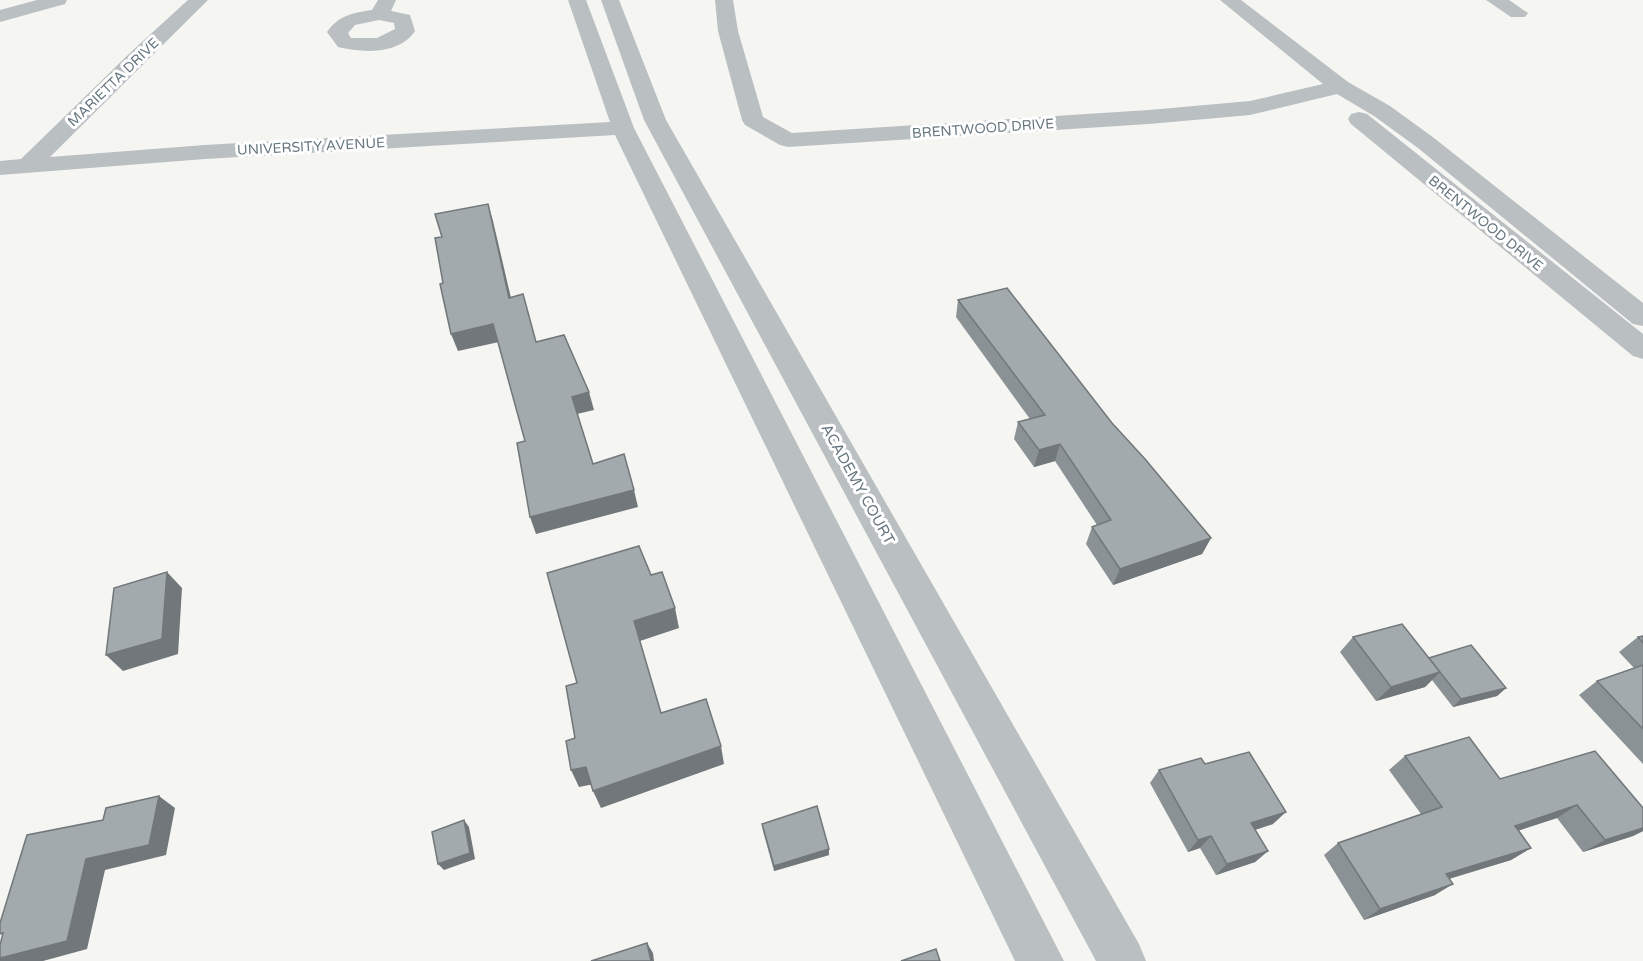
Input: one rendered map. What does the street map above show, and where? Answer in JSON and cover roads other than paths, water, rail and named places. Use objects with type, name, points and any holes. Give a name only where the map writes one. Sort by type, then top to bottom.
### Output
[{"type":"street","points":[[0,16],[58,0]]},
{"type":"street","name":"MARIETTA DRIVE","points":[[28,166],[139,55],[199,0]]},
{"type":"street","points":[[577,0],[623,128],[1040,961]]},
{"type":"street","name":"ACADEMY COURT","points":[[610,0],[655,120],[1122,961]]},
{"type":"street","name":"BRENTWOOD DRIVE","points":[[724,0],[728,31],[753,120],[788,140],[1250,108],[1340,87]]},
{"type":"street","name":"BRENTWOOD DRIVE","points":[[1229,0],[1340,87],[1382,111],[1426,143],[1643,317]]},
{"type":"street","points":[[1495,0],[1518,13]]},
{"type":"street","name":"BRENTWOOD DRIVE","points":[[1340,87],[1358,119],[1643,349]]},
{"type":"street","name":"UNIVERSITY AVENUE","points":[[0,168],[205,152],[623,128]]}]
